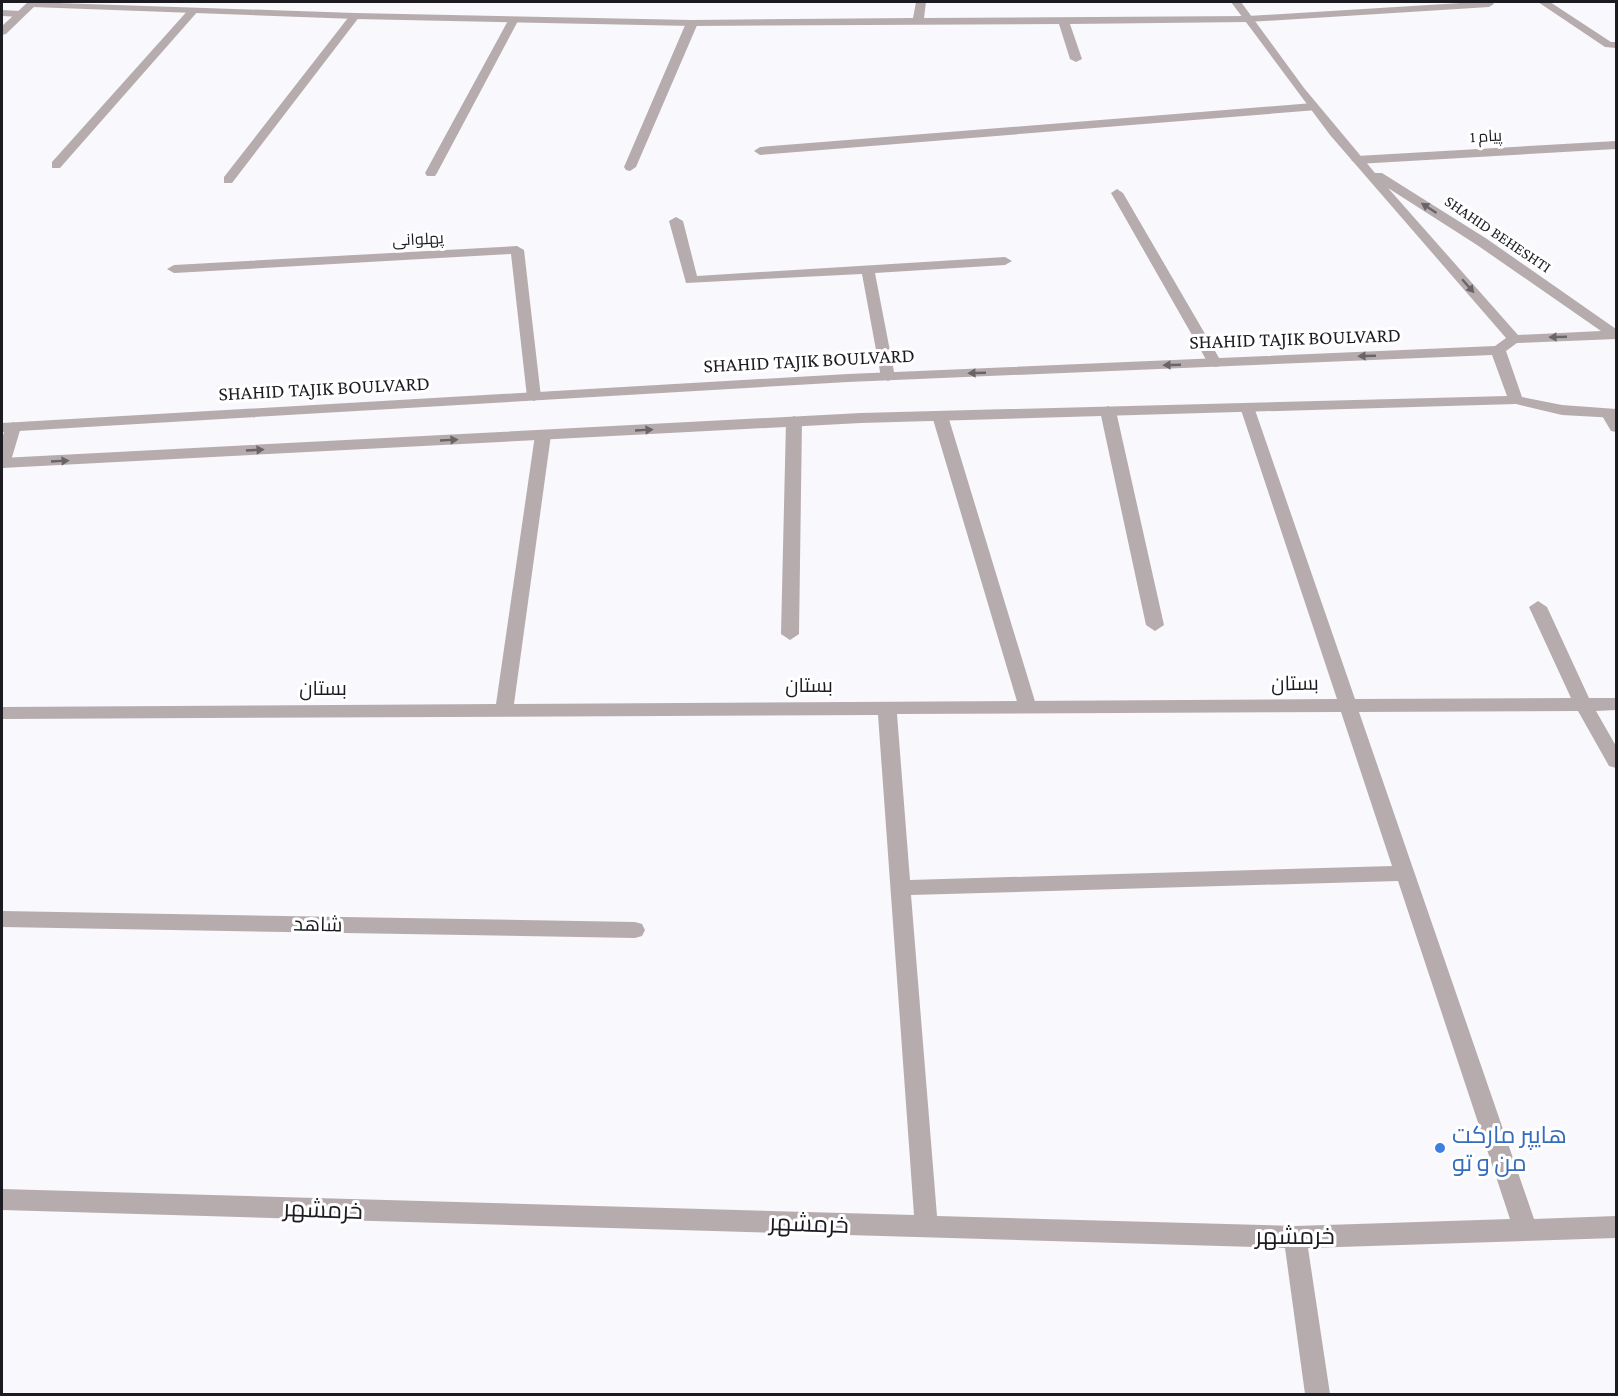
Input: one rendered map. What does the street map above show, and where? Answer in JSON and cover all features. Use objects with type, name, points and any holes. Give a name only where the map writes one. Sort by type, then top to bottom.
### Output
[{"type":"street","points":[[918,20],[921,2]]},
{"type":"street","name":"SHAHID BEHESHTI","points":[[1236,2],[1273,58],[1358,162],[1514,339]]},
{"type":"street","points":[[1543,2],[1609,45],[1617,45]]},
{"type":"street","points":[[2,32],[33,3],[355,16],[692,22],[1248,19],[1489,4]]},
{"type":"street","points":[[56,165],[194,10]]},
{"type":"street","points":[[2,13],[21,14]]},
{"type":"street","points":[[228,180],[355,16]]},
{"type":"street","points":[[431,173],[514,19]]},
{"type":"street","points":[[1063,20],[1076,59]]},
{"type":"street","points":[[630,167],[692,22]]},
{"type":"street","points":[[760,151],[1313,107]]},
{"type":"street","name":"پیام 1","points":[[1358,162],[1617,145]]},
{"type":"street","name":"SHAHID BEHESHTI","points":[[1358,162],[1482,242],[1616,335]]},
{"type":"street","points":[[1117,193],[1215,363]]},
{"type":"street","points":[[676,221],[691,280],[1005,261]]},
{"type":"street","name":"پهلوانی","points":[[174,269],[517,250],[534,397]]},
{"type":"street","points":[[868,271],[888,376]]},
{"type":"street","points":[[1516,400],[1498,350],[1514,339],[1616,335]]},
{"type":"street","name":"SHAHID TAJIK BOULVARD","points":[[7,427],[888,376],[1498,350]]},
{"type":"street","points":[[7,427],[2,464],[794,421],[1247,407],[1516,400],[1614,419]]},
{"type":"street","points":[[1247,407],[1525,1228]]},
{"type":"street","points":[[1108,411],[1155,625]]},
{"type":"street","points":[[940,416],[1028,708]]},
{"type":"street","points":[[790,634],[794,421]]},
{"type":"street","points":[[504,710],[543,435]]},
{"type":"street","points":[[1538,607],[1582,704],[1617,761]]},
{"type":"street","name":"بستان","points":[[2,713],[1617,704]]},
{"type":"street","points":[[887,707],[926,1226]]},
{"type":"street","points":[[900,888],[1404,873]]},
{"type":"street","name":"شاهد","points":[[2,918],[635,930]]},
{"type":"street","name":"خرمشهر","points":[[2,1200],[1295,1237],[1525,1228],[1617,1227]]},
{"type":"street","points":[[1295,1237],[1317,1395]]},
{"type":"place","name":"هایپر مارکت من و تو","points":[[1440,1148]]}]
